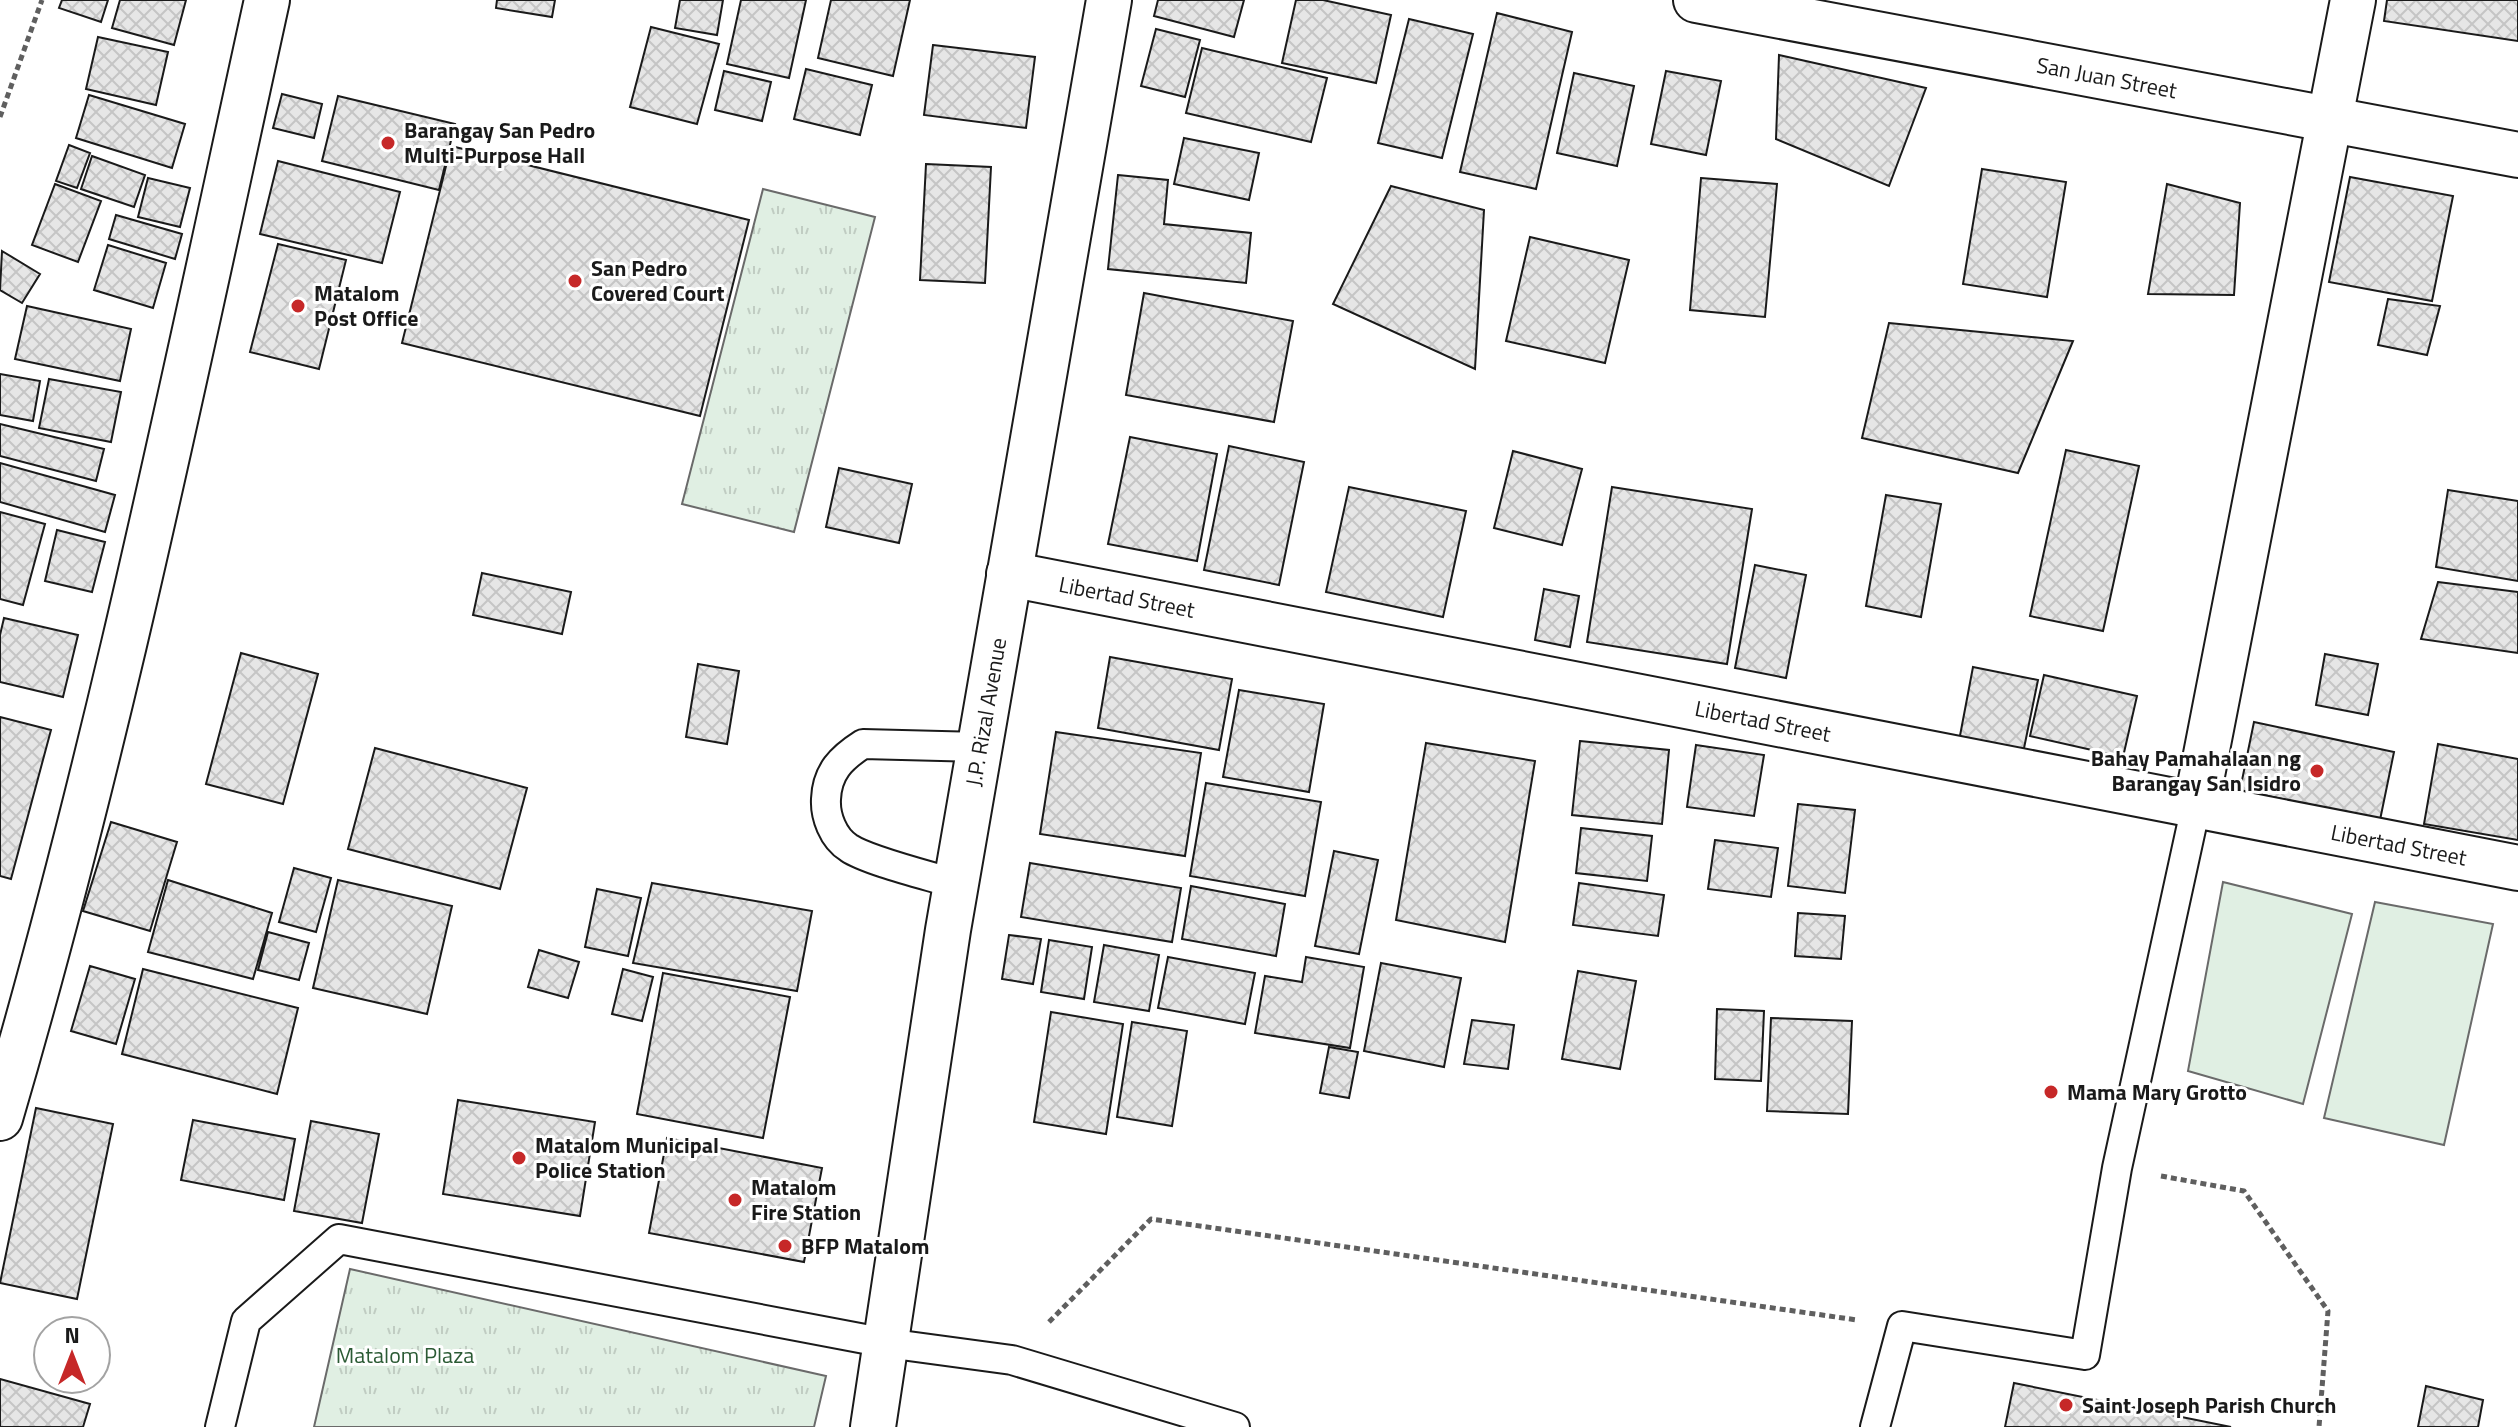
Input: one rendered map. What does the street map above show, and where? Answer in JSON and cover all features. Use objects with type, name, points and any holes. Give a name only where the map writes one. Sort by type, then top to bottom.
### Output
[{"type":"street","points":[[0,1118],[58,915],[182,389],[267,0]]},
{"type":"street","name":"J.P. Rizal Avenue","points":[[873,1427],[956,884],[1109,0]]},
{"type":"street","name":"San Juan Street","points":[[1696,0],[2518,155]]},
{"type":"street","points":[[2196,806],[2353,0]]},
{"type":"street","name":"Libertad Street","points":[[1009,574],[2518,868]]},
{"type":"lane","points":[[956,884],[849,848],[833,831],[826,809],[827,786],[834,769],[863,744],[980,747]]},
{"type":"lane","points":[[1875,1427],[1902,1326],[2085,1355],[2117,1168],[2196,806]]},
{"type":"lane","points":[[220,1427],[246,1321],[339,1239],[886,1343],[1012,1360],[1235,1427]]},
{"type":"path","points":[[0,117],[42,0]]},
{"type":"path","points":[[2117,1168],[2244,1191],[2328,1311],[2319,1427]]},
{"type":"path","points":[[1012,1360],[1151,1219],[1902,1326]]},
{"type":"green space","points":[[763,189],[875,217],[794,532],[682,504]]},
{"type":"green space","points":[[2223,882],[2352,914],[2303,1104],[2188,1071]]},
{"type":"green space","points":[[2375,902],[2493,924],[2444,1145],[2324,1118]]},
{"type":"green space","name":"Matalom Plaza","points":[[350,1269],[826,1376],[814,1427],[314,1427]]},
{"type":"building","points":[[62,0],[108,0],[101,22],[59,8]]},
{"type":"building","points":[[120,0],[186,0],[174,45],[112,28]]},
{"type":"building","points":[[497,0],[555,0],[552,17],[496,8]]},
{"type":"building","points":[[680,0],[723,0],[717,35],[675,28]]},
{"type":"building","points":[[741,0],[806,0],[789,78],[727,64]]},
{"type":"building","points":[[831,0],[910,0],[893,76],[818,58]]},
{"type":"building","points":[[1158,0],[1244,0],[1234,37],[1154,16]]},
{"type":"building","points":[[1296,0],[1323,0],[1391,15],[1376,83],[1282,63]]},
{"type":"building","points":[[2387,0],[2518,0],[2518,41],[2384,21]]},
{"type":"building","points":[[1497,13],[1572,32],[1536,189],[1460,172]]},
{"type":"building","points":[[1409,19],[1473,34],[1442,158],[1378,143]]},
{"type":"building","points":[[651,27],[719,44],[697,124],[630,107]]},
{"type":"building","points":[[1156,29],[1200,40],[1185,97],[1141,86]]},
{"type":"building","points":[[98,37],[168,52],[156,105],[86,89]]},
{"type":"building","points":[[933,45],[1035,57],[1026,128],[924,115]]},
{"type":"building","points":[[1202,48],[1327,78],[1311,142],[1186,113]]},
{"type":"building","points":[[1779,55],[1926,88],[1889,186],[1776,139]]},
{"type":"building","points":[[806,69],[872,85],[860,135],[794,119]]},
{"type":"building","points":[[724,71],[771,82],[762,121],[715,110]]},
{"type":"building","points":[[1666,71],[1721,81],[1706,155],[1651,144]]},
{"type":"building","points":[[1574,73],[1634,86],[1617,166],[1557,153]]},
{"type":"building","points":[[282,94],[322,104],[314,138],[273,128]]},
{"type":"building","points":[[89,95],[185,124],[172,168],[76,138]]},
{"type":"building","name":"Barangay San Pedro Multi-Purpose Hall","points":[[338,96],[455,124],[439,190],[322,161]]},
{"type":"building","points":[[1184,138],[1259,153],[1249,200],[1174,184]]},
{"type":"building","points":[[69,145],[90,153],[77,188],[56,181]]},
{"type":"building","name":"San Pedro Covered Court","points":[[451,146],[749,220],[700,416],[402,343]]},
{"type":"building","points":[[92,156],[145,175],[134,207],[81,189]]},
{"type":"building","points":[[278,161],[400,192],[382,263],[260,234]]},
{"type":"building","points":[[926,164],[991,167],[985,283],[920,280]]},
{"type":"building","points":[[1982,169],[2066,182],[2047,297],[1963,284]]},
{"type":"building","points":[[1118,175],[1168,180],[1164,224],[1251,233],[1246,283],[1108,269]]},
{"type":"building","points":[[2350,177],[2453,196],[2432,301],[2329,282]]},
{"type":"building","points":[[148,178],[190,188],[180,227],[138,217]]},
{"type":"building","points":[[1701,178],[1777,184],[1765,317],[1690,310]]},
{"type":"building","points":[[55,184],[101,201],[78,262],[32,245]]},
{"type":"building","points":[[2167,184],[2240,203],[2234,295],[2148,294]]},
{"type":"building","points":[[1391,186],[1484,210],[1475,369],[1333,304]]},
{"type":"building","points":[[116,215],[182,234],[175,259],[109,239]]},
{"type":"building","points":[[1530,237],[1629,260],[1605,363],[1506,341]]},
{"type":"building","name":"Matalom Post Office","points":[[278,244],[346,260],[319,369],[250,352]]},
{"type":"building","points":[[108,245],[166,263],[153,308],[94,290]]},
{"type":"building","points":[[2,251],[40,274],[22,303],[0,290]]},
{"type":"building","points":[[1144,293],[1293,321],[1274,422],[1126,395]]},
{"type":"building","points":[[2388,299],[2440,306],[2427,355],[2378,345]]},
{"type":"building","points":[[27,306],[131,329],[120,381],[15,359]]},
{"type":"building","points":[[1889,323],[2073,341],[2018,473],[1862,438]]},
{"type":"building","points":[[0,374],[40,381],[33,421],[0,415]]},
{"type":"building","points":[[49,379],[121,392],[111,442],[39,428]]},
{"type":"building","points":[[0,424],[104,449],[96,481],[0,456]]},
{"type":"building","points":[[1130,437],[1217,454],[1197,561],[1108,544]]},
{"type":"building","points":[[1229,446],[1304,462],[1279,585],[1204,570]]},
{"type":"building","points":[[2066,450],[2139,466],[2103,631],[2030,616]]},
{"type":"building","points":[[1513,451],[1582,469],[1562,545],[1494,528]]},
{"type":"building","points":[[0,463],[115,495],[105,532],[0,502]]},
{"type":"building","points":[[839,468],[912,484],[899,543],[826,527]]},
{"type":"building","points":[[1349,487],[1466,511],[1443,617],[1326,592]]},
{"type":"building","points":[[1612,487],[1752,509],[1727,664],[1587,642]]},
{"type":"building","points":[[2448,490],[2518,501],[2518,581],[2436,567]]},
{"type":"building","points":[[1886,495],[1941,504],[1921,617],[1866,606]]},
{"type":"building","points":[[0,512],[45,524],[23,605],[0,599]]},
{"type":"building","points":[[57,530],[105,542],[92,592],[45,581]]},
{"type":"building","points":[[1755,565],[1806,575],[1786,678],[1735,668]]},
{"type":"building","points":[[482,573],[571,592],[562,634],[473,615]]},
{"type":"building","points":[[2438,582],[2518,592],[2518,653],[2421,639]]},
{"type":"building","points":[[1544,589],[1579,596],[1570,647],[1535,640]]},
{"type":"building","points":[[4,618],[78,635],[63,697],[0,682],[0,635]]},
{"type":"building","points":[[241,653],[318,674],[283,804],[206,784]]},
{"type":"building","points":[[2325,654],[2378,664],[2368,715],[2316,705]]},
{"type":"building","points":[[1110,657],[1232,679],[1219,750],[1098,728]]},
{"type":"building","points":[[698,664],[739,671],[727,744],[686,737]]},
{"type":"building","points":[[1973,667],[2038,680],[2023,753],[1959,741]]},
{"type":"building","points":[[2044,675],[2137,696],[2123,757],[2030,736]]},
{"type":"building","points":[[1239,690],[1324,704],[1309,792],[1223,777]]},
{"type":"building","points":[[0,717],[51,730],[11,879],[0,876]]},
{"type":"building","name":"Bahay Pamahalaan ng Barangay San Isidro","points":[[2254,722],[2394,752],[2380,820],[2240,790]]},
{"type":"building","points":[[1056,732],[1201,753],[1185,856],[1040,834]]},
{"type":"building","points":[[1580,741],[1669,750],[1662,824],[1572,815]]},
{"type":"building","points":[[1426,743],[1535,761],[1505,942],[1396,920]]},
{"type":"building","points":[[2438,744],[2518,759],[2518,840],[2424,824]]},
{"type":"building","points":[[1696,745],[1764,755],[1754,816],[1687,807]]},
{"type":"building","points":[[375,748],[527,788],[500,889],[348,849]]},
{"type":"building","points":[[1206,783],[1321,802],[1305,896],[1190,876]]},
{"type":"building","points":[[1798,804],[1855,810],[1845,893],[1788,886]]},
{"type":"building","points":[[111,822],[177,842],[150,931],[83,911]]},
{"type":"building","points":[[1581,828],[1652,836],[1647,881],[1576,873]]},
{"type":"building","points":[[1715,840],[1778,848],[1771,897],[1708,889]]},
{"type":"building","points":[[1334,851],[1378,860],[1359,954],[1315,946]]},
{"type":"building","points":[[1030,863],[1181,888],[1172,942],[1021,917]]},
{"type":"building","points":[[294,868],[331,878],[316,932],[279,922]]},
{"type":"building","points":[[168,880],[272,913],[253,979],[148,952]]},
{"type":"building","points":[[338,880],[452,906],[427,1014],[313,988]]},
{"type":"building","points":[[652,883],[812,911],[797,991],[633,963]]},
{"type":"building","points":[[1579,883],[1664,895],[1658,936],[1573,925]]},
{"type":"building","points":[[1191,886],[1285,904],[1276,956],[1182,939]]},
{"type":"building","points":[[597,889],[641,898],[628,956],[585,947]]},
{"type":"building","points":[[1798,913],[1845,916],[1841,959],[1795,956]]},
{"type":"building","points":[[268,932],[309,943],[299,980],[258,970]]},
{"type":"building","points":[[1009,935],[1041,939],[1033,984],[1002,979]]},
{"type":"building","points":[[1049,940],[1092,947],[1084,999],[1041,992]]},
{"type":"building","points":[[1104,945],[1159,955],[1149,1011],[1094,1002]]},
{"type":"building","points":[[539,950],[579,962],[568,998],[528,987]]},
{"type":"building","points":[[1168,957],[1255,973],[1245,1024],[1158,1008]]},
{"type":"building","points":[[1306,957],[1364,967],[1350,1048],[1255,1033],[1265,976],[1302,982]]},
{"type":"building","points":[[1381,963],[1461,978],[1444,1067],[1364,1051]]},
{"type":"building","points":[[90,966],[135,979],[116,1044],[71,1031]]},
{"type":"building","points":[[143,969],[298,1008],[277,1094],[122,1054]]},
{"type":"building","points":[[623,969],[653,977],[642,1021],[612,1014]]},
{"type":"building","points":[[1578,971],[1636,981],[1620,1069],[1562,1059]]},
{"type":"building","points":[[663,973],[790,997],[763,1138],[637,1114]]},
{"type":"building","points":[[1717,1009],[1764,1011],[1761,1081],[1715,1079]]},
{"type":"building","points":[[1051,1012],[1123,1024],[1106,1134],[1034,1122]]},
{"type":"building","points":[[1771,1018],[1852,1021],[1848,1114],[1767,1111]]},
{"type":"building","points":[[1472,1020],[1514,1025],[1508,1069],[1464,1064]]},
{"type":"building","points":[[1132,1022],[1187,1031],[1172,1126],[1117,1117]]},
{"type":"building","points":[[1329,1047],[1358,1052],[1349,1098],[1320,1093]]},
{"type":"building","name":"Matalom Municipal Police Station","points":[[458,1100],[595,1122],[580,1216],[443,1194]]},
{"type":"building","points":[[36,1108],[113,1124],[77,1299],[0,1283]]},
{"type":"building","points":[[193,1120],[295,1139],[284,1200],[181,1180]]},
{"type":"building","points":[[311,1121],[379,1134],[362,1223],[294,1211]]},
{"type":"building","name":"Matalom Fire Station","points":[[667,1138],[822,1168],[804,1262],[649,1233]]},
{"type":"building","points":[[0,1379],[32,1388],[32,1395],[58,1395],[90,1404],[83,1427],[0,1427]]},
{"type":"building","name":"Saint Joseph Parish Church","points":[[2014,1383],[2231,1427],[2005,1427]]},
{"type":"building","points":[[2426,1386],[2483,1400],[2478,1427],[2418,1427]]},
{"type":"place","name":"Barangay San Pedro Multi-Purpose Hall","points":[[388,143]]},
{"type":"place","name":"San Pedro Covered Court","points":[[575,281]]},
{"type":"place","name":"Matalom Post Office","points":[[298,306]]},
{"type":"place","name":"Bahay Pamahalaan ng Barangay San Isidro","points":[[2317,771]]},
{"type":"place","name":"Mama Mary Grotto","points":[[2051,1092]]},
{"type":"place","name":"Matalom Municipal Police Station","points":[[519,1158]]},
{"type":"place","name":"Matalom Fire Station","points":[[735,1200]]},
{"type":"place","name":"BFP Matalom","points":[[785,1246]]},
{"type":"place","name":"Saint Joseph Parish Church","points":[[2066,1405]]}]
